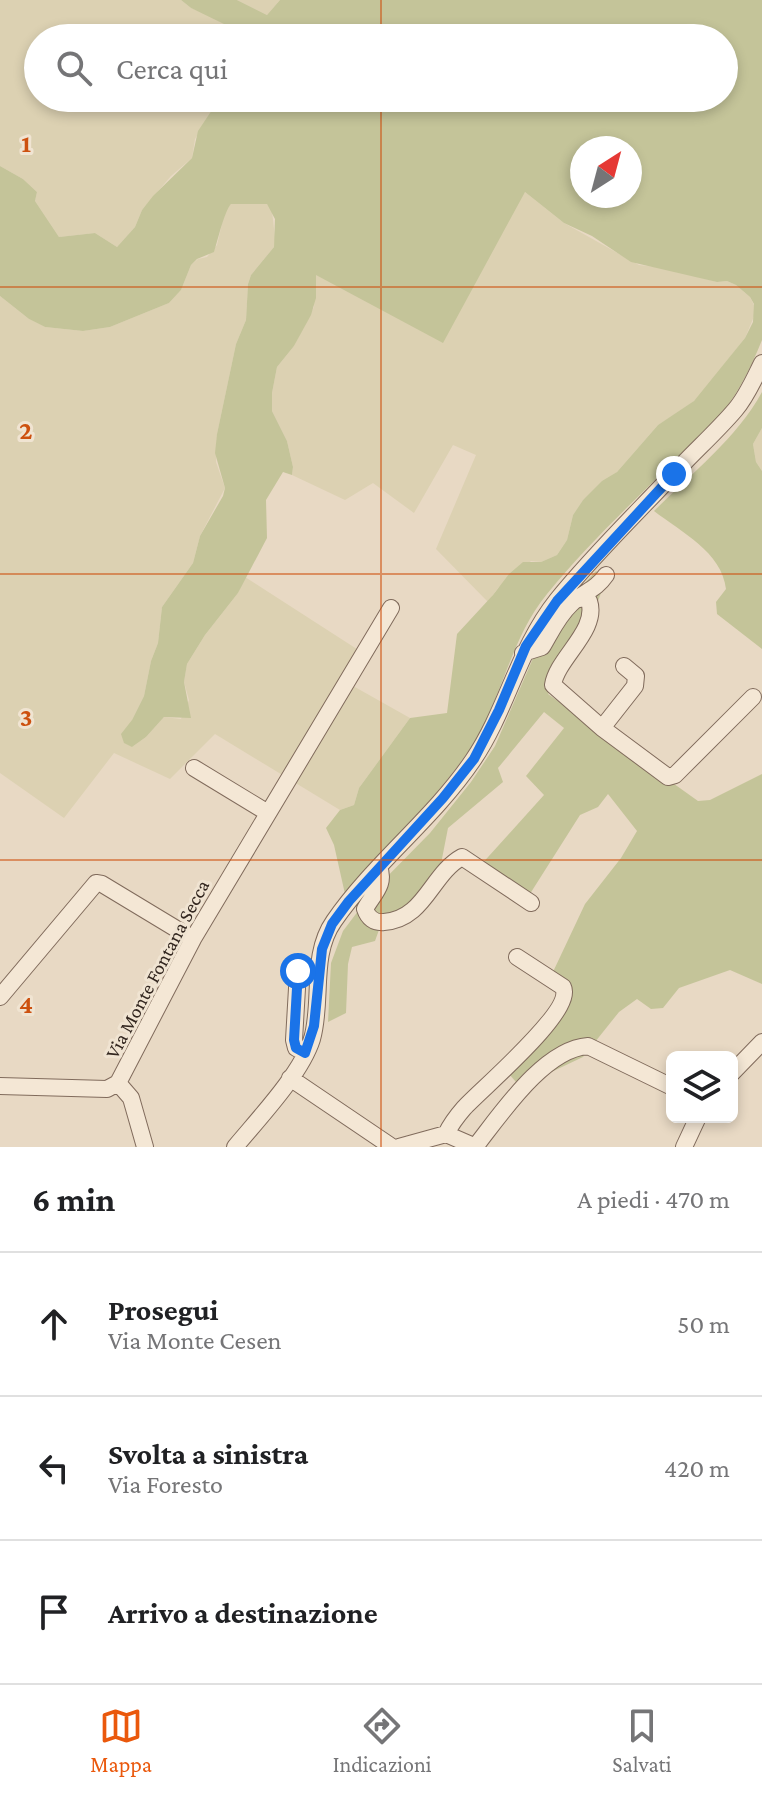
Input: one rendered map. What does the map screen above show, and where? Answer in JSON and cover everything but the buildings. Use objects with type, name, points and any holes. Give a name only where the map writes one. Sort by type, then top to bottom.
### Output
[{"type":"street","points":[[235,1147],[290,1078],[311,1040],[319,966],[326,934],[349,901],[443,798],[474,759],[523,653],[543,619],[577,577],[736,409],[762,363]]},
{"type":"street","points":[[523,653],[542,647],[575,600],[596,588],[606,575]]},
{"type":"street","points":[[575,600],[584,598],[589,601],[592,610],[553,685],[602,728],[668,777],[675,775],[753,697]]},
{"type":"street","name":"Via Monte Fontana Secca","points":[[145,1147],[131,1098],[118,1083],[193,939],[391,608]]},
{"type":"street","points":[[602,728],[635,686],[636,676],[624,666]]},
{"type":"street","points":[[194,768],[268,813]]},
{"type":"street","points":[[379,867],[381,884],[365,909],[367,915],[380,923],[412,913],[452,863],[462,857],[531,903]]},
{"type":"street","points":[[0,997],[92,886],[102,884],[193,939]]},
{"type":"street","points":[[446,1134],[463,1109],[528,1046],[565,999],[563,987],[517,957]]},
{"type":"street","points":[[298,971],[294,1040],[296,1048],[305,1053]]},
{"type":"street","points":[[738,1067],[762,1042]]},
{"type":"street","points":[[399,1147],[446,1134],[457,1136],[476,1147],[515,1095],[533,1077],[569,1050],[578,1047],[588,1046],[666,1084]]},
{"type":"street","points":[[290,1078],[392,1147]]},
{"type":"street","points":[[0,1086],[107,1089],[118,1083]]},
{"type":"street","points":[[684,1147],[695,1123]]},
{"type":"shaded area","points":[[0,0],[181,0],[191,8],[228,24],[24,24],[24,112],[211,112],[195,139],[192,158],[171,176],[142,210],[135,227],[117,247],[95,233],[59,237],[35,201],[37,192],[23,179],[0,166]]},
{"type":"shaded area","points":[[237,0],[280,0],[267,15]]},
{"type":"shaded area","points":[[525,192],[564,223],[639,265],[736,285],[750,297],[755,314],[745,338],[701,394],[688,407],[658,425],[617,472],[583,500],[573,515],[567,540],[557,555],[541,562],[531,561],[498,588],[488,602],[436,549],[476,455],[453,445],[414,513],[373,483],[345,500],[292,475],[287,441],[272,411],[272,393],[277,367],[294,346],[314,307],[316,275]]},
{"type":"shaded area","points":[[231,204],[267,204],[272,211],[274,247],[251,275],[248,284],[246,320],[236,344],[217,434],[216,462],[225,488],[200,536],[193,563],[162,607],[158,643],[144,696],[132,720],[132,747],[164,717],[181,719],[189,700],[184,682],[187,664],[238,593],[245,577],[363,653],[346,682],[410,718],[359,788],[354,805],[340,810],[215,734],[170,779],[114,753],[64,818],[0,773],[0,296],[29,319],[45,327],[83,331],[110,327],[169,303],[181,290],[191,265],[207,257],[217,245],[225,211]]},
{"type":"shaded area","points":[[762,428],[762,471],[756,462],[753,444]]},
{"type":"green space","points":[[181,0],[237,0],[267,15],[280,0],[762,0],[762,340],[752,363],[713,424],[607,528],[547,594],[525,628],[485,723],[461,762],[345,894],[334,845],[326,828],[340,810],[354,805],[359,788],[410,718],[447,713],[457,634],[523,562],[541,562],[557,555],[567,540],[573,515],[583,500],[602,481],[617,472],[658,425],[694,401],[745,338],[753,322],[754,304],[736,285],[727,281],[717,282],[631,262],[592,236],[564,223],[525,192],[443,343],[316,275],[316,298],[311,315],[294,346],[277,367],[272,393],[272,411],[287,441],[292,475],[283,472],[266,500],[267,538],[238,593],[187,664],[184,682],[191,718],[164,717],[132,747],[124,743],[121,734],[144,696],[158,643],[162,607],[193,563],[200,536],[223,496],[225,488],[215,453],[217,434],[236,344],[246,320],[248,284],[251,275],[274,247],[275,219],[267,204],[231,204],[214,252],[191,265],[181,290],[169,303],[110,327],[83,331],[45,327],[29,319],[0,296],[0,166],[23,179],[37,192],[35,201],[59,237],[95,233],[117,247],[135,227],[142,210],[153,196],[192,158],[198,131],[211,112],[738,112],[738,24],[224,24]]},
{"type":"green space","points":[[762,392],[762,428],[753,444],[756,462],[762,471],[762,649],[717,614],[716,602],[726,589],[717,564],[699,544],[654,511],[727,440]]},
{"type":"green space","points":[[596,571],[606,580],[574,654],[548,694],[698,801],[710,800],[762,774],[762,984],[730,970],[679,988],[663,1008],[651,1009],[637,999],[619,1012],[583,1057],[526,1084],[516,1082],[509,1074],[560,991],[552,974],[585,904],[621,858],[637,831],[608,794],[598,807],[580,815],[528,897],[479,867],[544,795],[526,776],[564,728],[544,712],[498,768],[503,782],[448,828],[439,874],[430,899],[384,916],[375,941],[352,947],[348,964],[346,1013],[328,1022],[331,963],[343,931],[374,890],[430,833],[471,782],[495,746],[541,640],[562,607]]},
{"type":"route","points":[[298,971],[294,1040],[296,1048],[305,1053],[314,1026],[322,949],[332,924],[474,759],[526,646],[543,619],[614,536],[674,474]]}]
